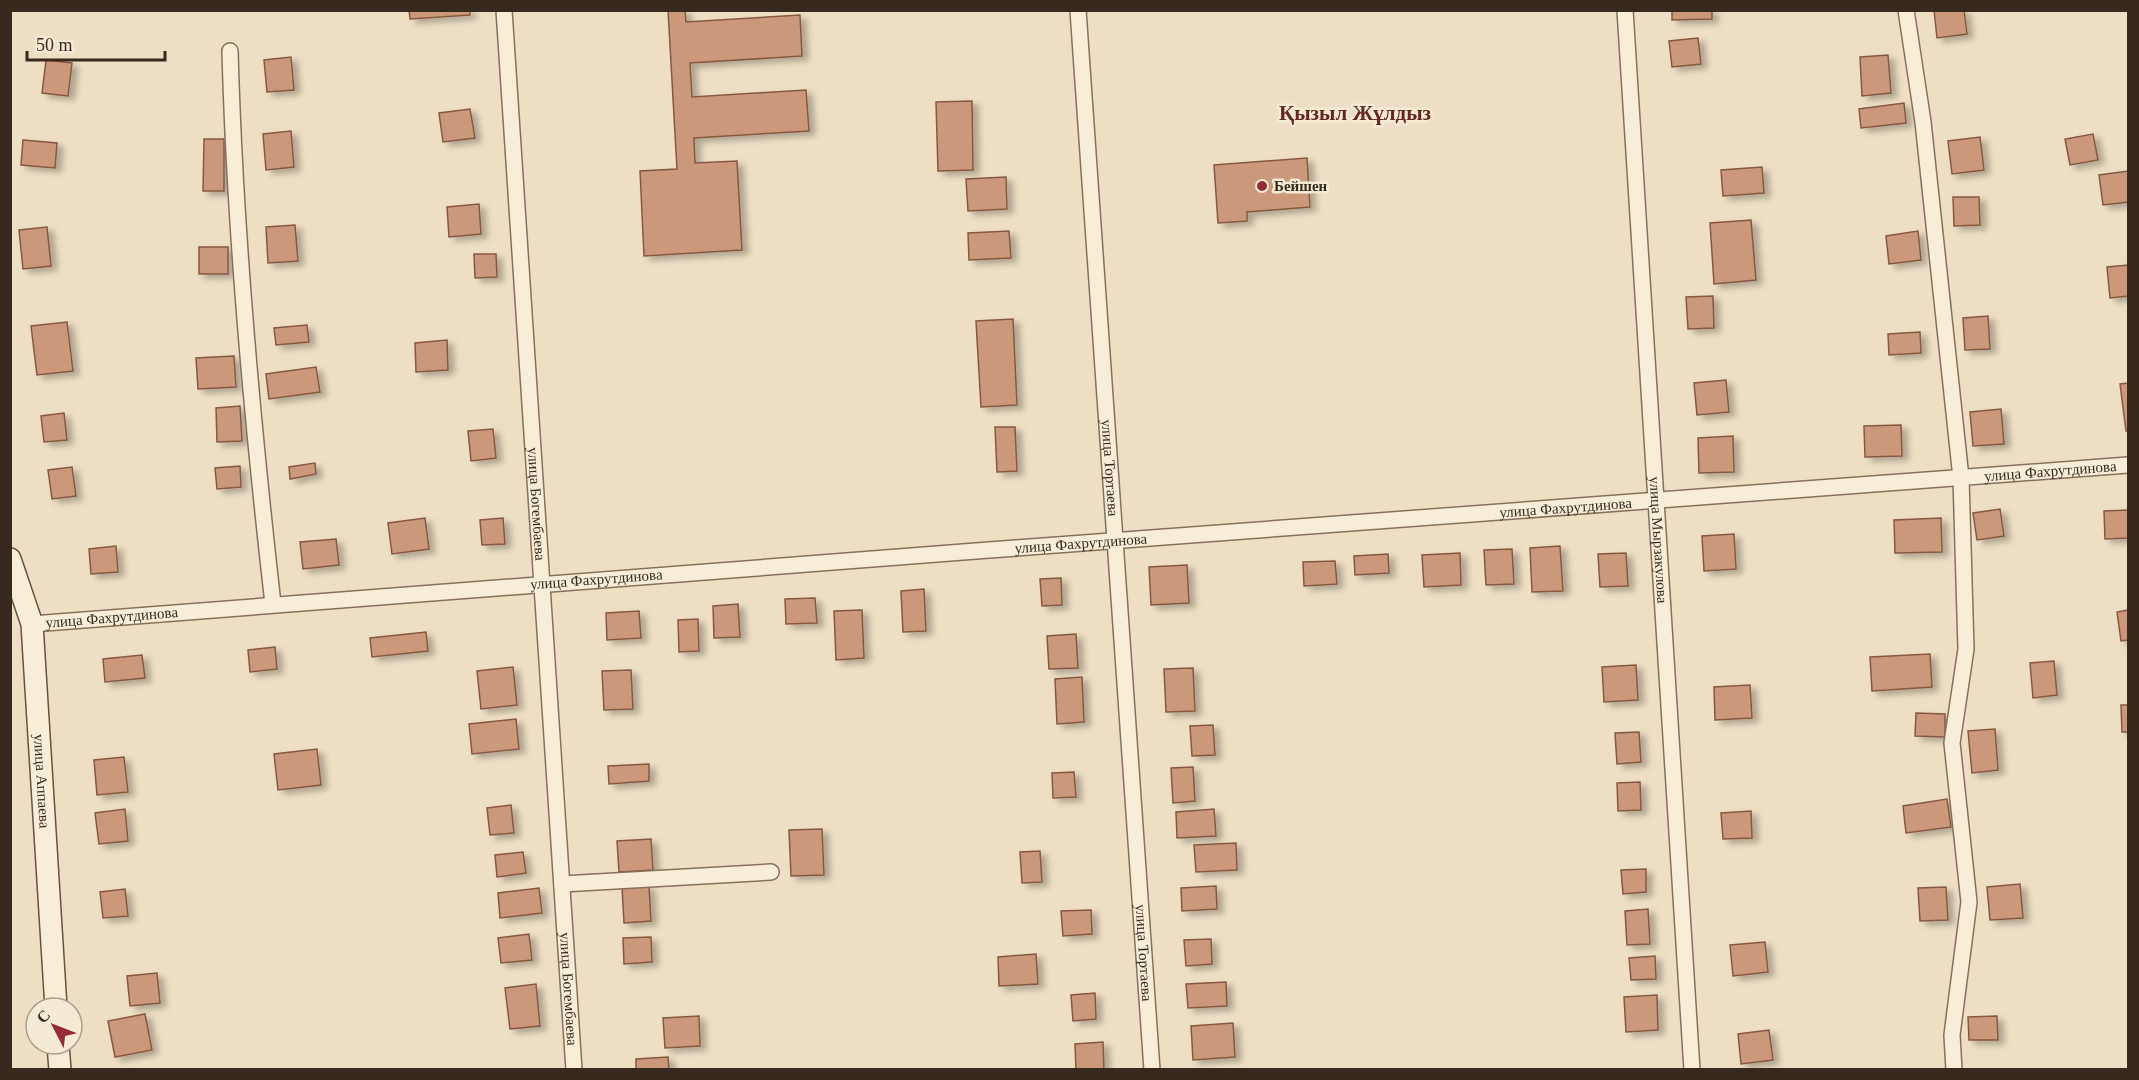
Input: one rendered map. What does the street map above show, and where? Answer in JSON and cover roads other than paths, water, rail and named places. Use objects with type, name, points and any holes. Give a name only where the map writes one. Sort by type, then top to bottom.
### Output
[{"type":"main road","name":"улица Аппаева","points":[[10,560],[32,624],[55,996]]},
{"type":"street","name":"улица Богембаева","points":[[504,10],[574,1070]]},
{"type":"street","name":"улица Тортаева","points":[[1078,10],[1152,1070]]},
{"type":"street","name":"улица Мырзакулова","points":[[1625,10],[1692,1070]]},
{"type":"street","points":[[1906,10],[1923,122],[1961,478],[1966,649],[1952,743],[1969,902],[1952,1035],[1954,1070]]},
{"type":"street","points":[[230,51],[234,186],[250,399],[273,604]]},
{"type":"street","name":"улица Фахрутдинова","points":[[32,624],[542,583],[1656,502],[2128,465]]},
{"type":"street","points":[[562,884],[771,872]]},
{"type":"place","name":"Бейшен","points":[[1262,186]]},
{"type":"district","name":"Қызыл Жұлдыз","points":[[1355,113]]}]
